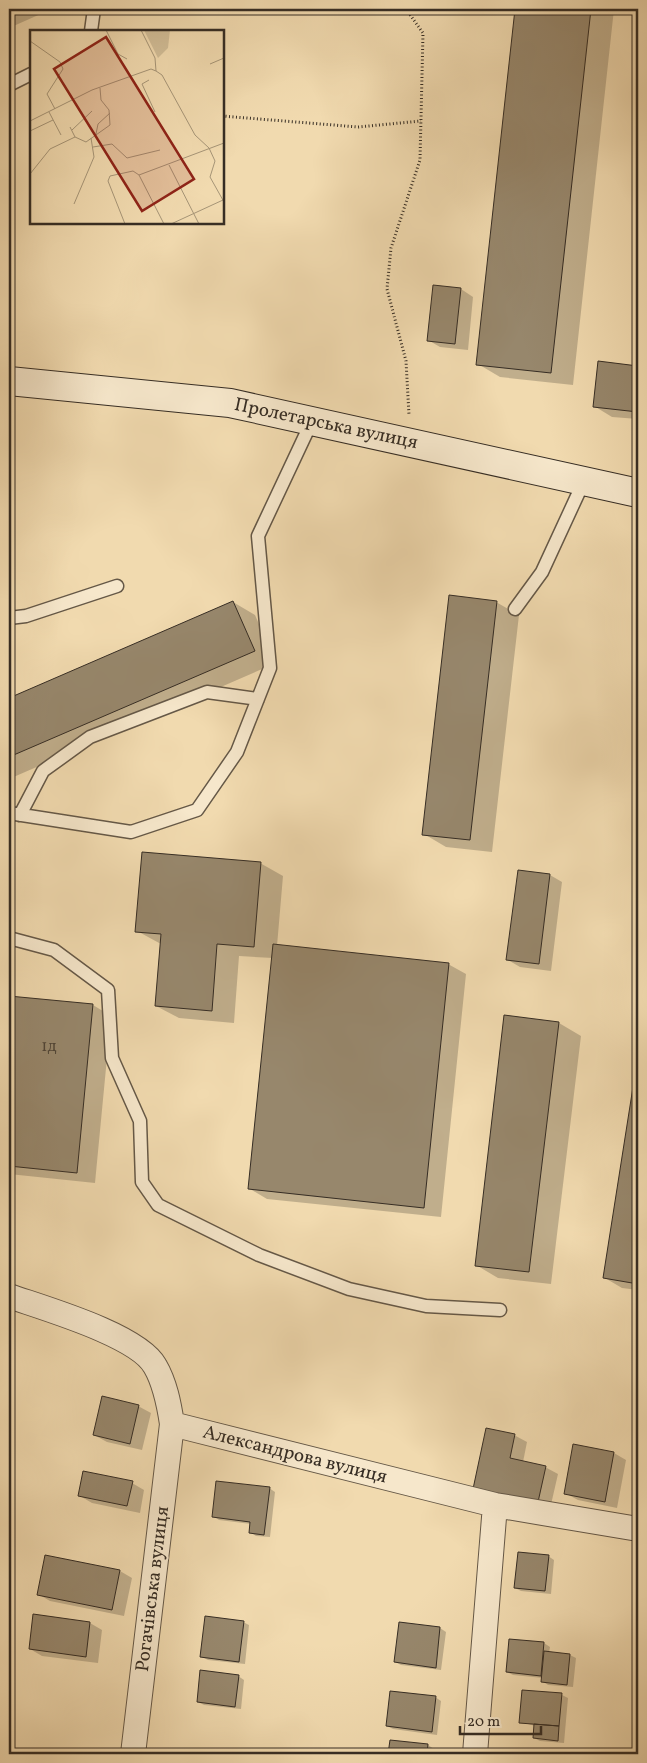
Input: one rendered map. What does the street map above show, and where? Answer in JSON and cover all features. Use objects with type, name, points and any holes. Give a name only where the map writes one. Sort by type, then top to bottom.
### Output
[{"type":"street","name":"Пролетарська вулиця","points":[[9,381],[230,403],[638,493]]},
{"type":"street","points":[[9,1296],[92,1325],[139,1348],[154,1364],[169,1405],[172,1424]]},
{"type":"street","name":"Александрова вулиця","points":[[172,1424],[496,1505],[638,1529]]},
{"type":"street","name":"Рогачівська вулиця","points":[[133,1754],[172,1424]]},
{"type":"street","points":[[475,1754],[496,1505]]},
{"type":"lane","points":[[91,30],[94,9]]},
{"type":"lane","points":[[9,85],[30,74]]},
{"type":"lane","points":[[258,699],[207,692],[90,737],[43,771],[14,814],[131,832],[197,810],[237,752],[258,699],[270,668],[258,536],[312,421]]},
{"type":"lane","points":[[515,609],[542,572],[584,481]]},
{"type":"lane","points":[[9,618],[26,616],[117,586]]},
{"type":"lane","points":[[9,938],[54,950],[108,990],[112,1058],[140,1121],[142,1182],[158,1205],[259,1255],[349,1289],[426,1306],[500,1310]]},
{"type":"path","points":[[406,9],[423,33],[420,160],[391,248],[387,289],[406,361],[408,408],[413,443]]},
{"type":"path","points":[[224,116],[358,127],[421,121]]},
{"type":"building","points":[[515,9],[591,9],[551,373],[476,365]]},
{"type":"building","points":[[433,285],[461,288],[455,344],[427,341]]},
{"type":"building","points":[[598,361],[638,366],[638,412],[593,407]]},
{"type":"building","points":[[449,595],[497,601],[470,840],[422,835]]},
{"type":"building","points":[[233,601],[255,651],[9,757],[9,698]]},
{"type":"building","points":[[142,852],[261,862],[254,947],[217,944],[212,1011],[155,1006],[161,934],[135,932]]},
{"type":"building","points":[[518,870],[550,874],[539,964],[506,960]]},
{"type":"building","points":[[273,944],[449,963],[424,1208],[248,1189]]},
{"type":"building","points":[[9,996],[93,1004],[77,1173],[9,1166]]},
{"type":"building","points":[[504,1015],[559,1022],[529,1272],[475,1266]]},
{"type":"building","points":[[638,1055],[638,1284],[603,1278]]},
{"type":"building","points":[[102,1396],[139,1405],[130,1444],[93,1435]]},
{"type":"building","points":[[486,1428],[515,1434],[510,1458],[546,1466],[538,1502],[473,1489]]},
{"type":"building","points":[[573,1444],[614,1452],[605,1502],[564,1494]]},
{"type":"building","points":[[83,1471],[133,1481],[127,1506],[78,1496]]},
{"type":"building","points":[[216,1481],[270,1487],[264,1535],[249,1533],[250,1522],[212,1517]]},
{"type":"building","points":[[518,1552],[549,1555],[545,1591],[514,1588]]},
{"type":"building","points":[[45,1555],[120,1570],[112,1610],[37,1595]]},
{"type":"building","points":[[33,1614],[90,1622],[86,1657],[29,1649]]},
{"type":"building","points":[[205,1616],[244,1621],[239,1662],[200,1657]]},
{"type":"building","points":[[399,1622],[440,1627],[436,1668],[394,1662]]},
{"type":"building","points":[[509,1639],[544,1642],[541,1676],[506,1672]]},
{"type":"building","points":[[544,1651],[570,1654],[567,1685],[541,1682]]},
{"type":"building","points":[[200,1670],[239,1675],[235,1707],[197,1702]]},
{"type":"building","points":[[522,1690],[562,1693],[559,1726],[519,1723]]},
{"type":"building","points":[[390,1691],[436,1696],[432,1732],[386,1726]]},
{"type":"building","points":[[534,1724],[559,1726],[558,1741],[533,1738]]},
{"type":"building","points":[[390,1740],[428,1744],[427,1754],[388,1754]]},
{"type":"building","points":[[187,1749],[227,1754],[187,1754]]}]
